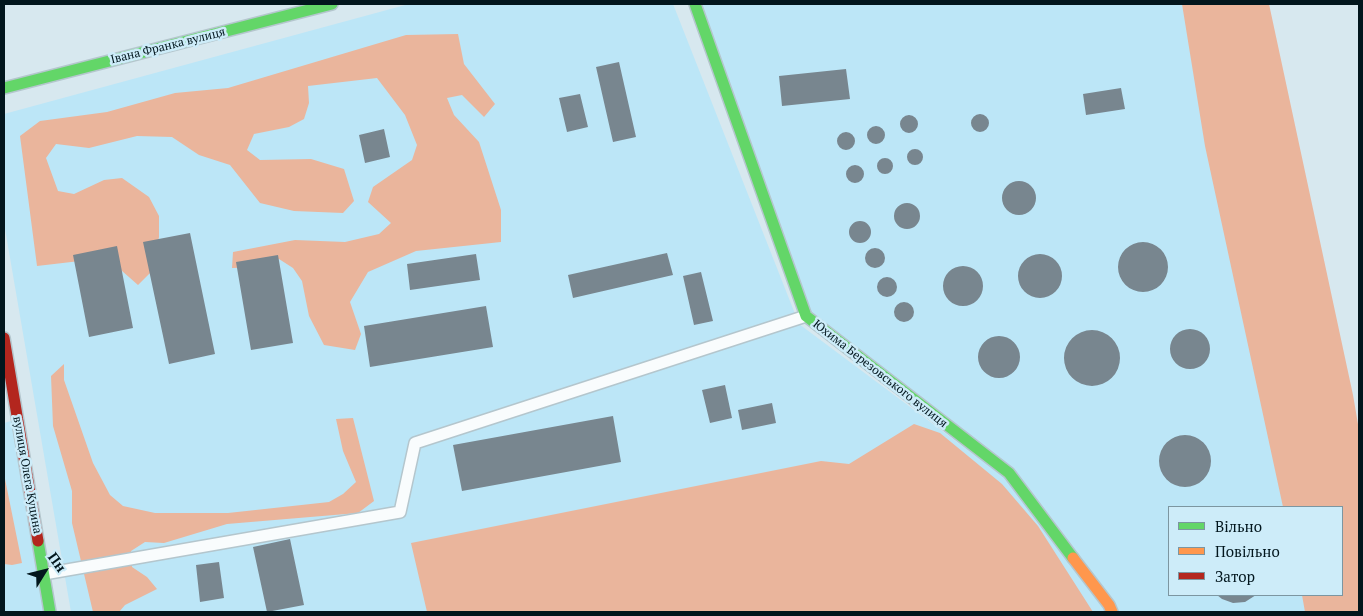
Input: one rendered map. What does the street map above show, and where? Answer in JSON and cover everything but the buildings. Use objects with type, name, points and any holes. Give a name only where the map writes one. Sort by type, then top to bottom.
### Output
[{"type":"street","name":"Івана Франка вулиця","points":[[4,88],[332,4]]},
{"type":"street","name":"Юхима Березовського вулиця","points":[[695,4],[806,316],[1010,473],[1109,605],[1112,612]]},
{"type":"street","name":"вулиця Олега Куцина","points":[[4,338],[50,612]]},
{"type":"lane","points":[[44,574],[400,512],[415,443],[806,316]]},
{"type":"shaded area","points":[[409,4],[673,4],[799,324],[1004,477],[1107,612],[71,612],[4,223],[4,114]]},
{"type":"shaded area","points":[[695,4],[1199,4],[1302,506],[1168,506],[1168,596],[1317,596],[1320,612],[1112,612],[1009,473],[806,316]]},
{"type":"shaded area","points":[[1182,4],[1269,4],[1359,430],[1359,612],[1305,612],[1302,596],[1343,596],[1343,506],[1283,506],[1205,146]]},
{"type":"shaded area","points":[[458,34],[464,64],[495,104],[484,117],[462,95],[447,98],[454,115],[479,142],[501,210],[501,242],[416,251],[368,272],[350,302],[361,334],[355,350],[324,345],[309,316],[302,281],[293,268],[279,259],[265,267],[232,268],[233,252],[295,240],[345,242],[379,234],[391,223],[368,202],[373,187],[412,160],[417,145],[405,115],[377,78],[308,86],[309,103],[304,119],[289,127],[254,134],[247,150],[260,160],[311,159],[344,169],[354,201],[343,213],[294,211],[260,203],[230,165],[199,155],[172,137],[137,136],[89,148],[56,144],[46,158],[58,191],[74,194],[104,180],[122,178],[149,197],[159,216],[159,237],[151,272],[138,285],[113,263],[97,259],[37,266],[20,136],[40,121],[107,112],[175,93],[228,88],[406,35]]},
{"type":"shaded area","points":[[64,364],[64,380],[93,463],[110,495],[123,506],[155,513],[228,513],[329,502],[343,494],[356,482],[343,451],[336,419],[353,418],[374,501],[358,513],[227,524],[164,543],[145,542],[131,551],[132,567],[147,577],[157,589],[125,605],[119,612],[93,612],[72,523],[72,491],[53,426],[51,376]]},
{"type":"shaded area","points":[[18,419],[50,612],[4,612],[4,423]]},
{"type":"shaded area","points":[[914,424],[940,433],[1002,484],[1038,526],[1093,612],[427,612],[411,543],[821,461],[849,464]]},
{"type":"shaded area","points":[[4,474],[22,563],[12,565],[4,564]]},
{"type":"traffic: fast","points":[[4,88],[332,4]]},
{"type":"traffic: fast","points":[[695,4],[806,316],[1009,473],[1073,558]]},
{"type":"traffic: fast","points":[[38,541],[50,612]]},
{"type":"traffic: slow","points":[[1073,558],[1109,605],[1112,612]]},
{"type":"traffic: jam","points":[[4,338],[38,541]]}]
